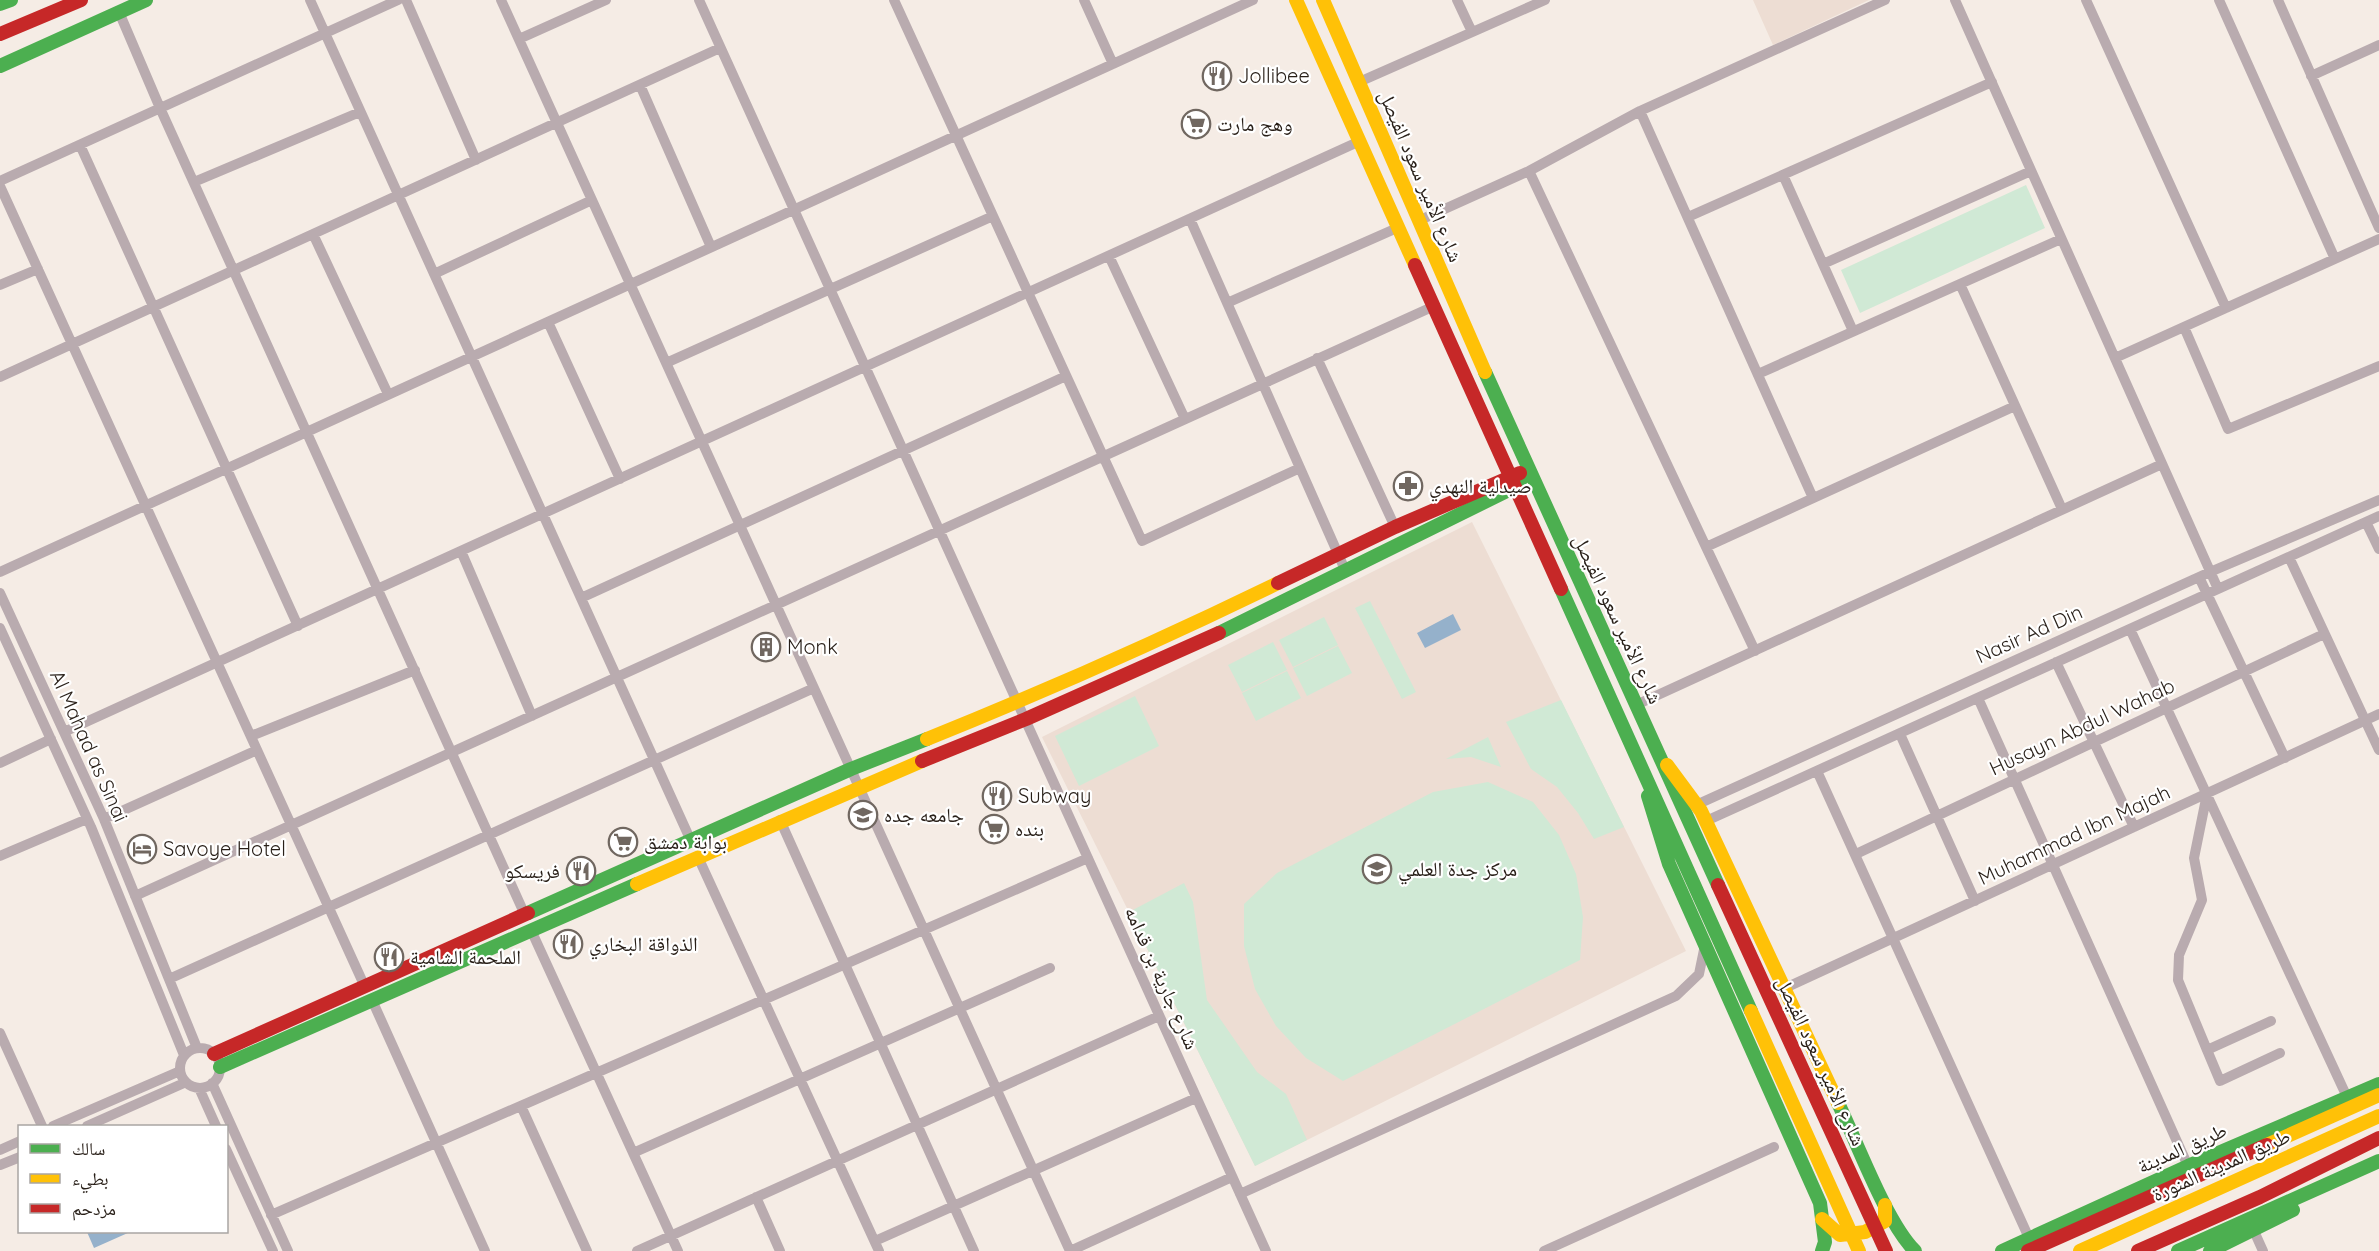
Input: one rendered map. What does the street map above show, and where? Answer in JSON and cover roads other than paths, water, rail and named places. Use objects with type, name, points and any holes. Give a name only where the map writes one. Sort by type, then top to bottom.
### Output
[{"type":"main road","points":[[0,4],[11,0]]},
{"type":"main road","points":[[0,34],[81,0]]},
{"type":"main road","points":[[0,64],[146,0]]},
{"type":"main road","name":"شارع الأمير سعود الفيصل","points":[[1296,0],[1432,307],[1513,481],[1859,1251]]},
{"type":"main road","name":"شارع الأمير سعود الفيصل","points":[[1323,0],[1528,471],[1886,1251]]},
{"type":"main road","points":[[217,1061],[372,1000],[858,786],[1026,720],[1346,572],[1528,471]]},
{"type":"main road","points":[[217,1061],[365,987],[525,915],[851,770],[1019,702],[1223,610],[1338,556],[1395,526],[1513,481]]},
{"type":"main road","points":[[1223,610],[1232,626]]},
{"type":"main road","points":[[1658,752],[1706,821],[1885,1203],[1905,1241],[1915,1251]]},
{"type":"main road","points":[[1640,768],[1669,864],[1820,1203],[1825,1242],[1821,1251]]},
{"type":"main road","name":"طريق المدينة","points":[[2029,1245],[2188,1166],[2379,1084]]},
{"type":"main road","name":"طريق المدينة","points":[[2002,1251],[2029,1245],[2227,1163],[2379,1095]]},
{"type":"main road","name":"طريق المدينة المنورة","points":[[2080,1251],[2379,1116]]},
{"type":"main road","points":[[2138,1251],[2260,1197],[2379,1138]]},
{"type":"main road","points":[[2178,1251],[2379,1162]]},
{"type":"main road","points":[[2210,1251],[2254,1231],[2379,1162]]},
{"type":"main road","points":[[1822,1220],[1840,1235],[1865,1232],[1886,1221],[1885,1203]]},
{"type":"main road","points":[[1995,1251],[2029,1245]]},
{"type":"street","points":[[310,0],[691,841]]},
{"type":"street","points":[[0,181],[398,0]]},
{"type":"street","points":[[406,0],[476,160]]},
{"type":"street","points":[[501,0],[1070,1251],[1232,1177]]},
{"type":"street","points":[[519,39],[606,0]]},
{"type":"street","name":"شارع جارية بن قدامه","points":[[699,0],[1266,1251]]},
{"type":"street","points":[[894,0],[1142,541],[1300,468]]},
{"type":"street","points":[[1084,0],[1113,64]]},
{"type":"street","points":[[0,572],[1254,0]]},
{"type":"street","points":[[1457,0],[1472,32]]},
{"type":"street","points":[[1359,82],[1545,0]]},
{"type":"street","points":[[1418,221],[1529,171],[1640,111],[1885,0]]},
{"type":"street","points":[[1955,0],[2218,589]]},
{"type":"street","points":[[2086,0],[2226,308]]},
{"type":"street","points":[[2219,0],[2335,259]]},
{"type":"street","points":[[2278,0],[2379,228]]},
{"type":"street","points":[[119,12],[160,108],[525,915]]},
{"type":"street","points":[[2311,76],[2379,45]]},
{"type":"street","points":[[0,377],[720,48]]},
{"type":"street","points":[[1688,218],[1992,82]]},
{"type":"street","points":[[640,84],[711,247]]},
{"type":"street","points":[[1640,111],[1813,498]]},
{"type":"street","points":[[194,182],[360,112]]},
{"type":"street","points":[[64,732],[1360,141]]},
{"type":"street","points":[[80,145],[298,626]]},
{"type":"street","points":[[1529,171],[1755,651]]},
{"type":"street","points":[[1823,264],[2031,171]]},
{"type":"street","points":[[1783,175],[1853,331]]},
{"type":"street","points":[[0,186],[365,987]]},
{"type":"street","points":[[434,274],[592,200]]},
{"type":"street","points":[[666,363],[993,216]]},
{"type":"street","points":[[1190,219],[1346,572]]},
{"type":"street","points":[[1227,303],[1397,228]]},
{"type":"street","points":[[314,234],[388,394]]},
{"type":"street","points":[[1758,374],[2061,239]]},
{"type":"street","points":[[2115,358],[2379,239]]},
{"type":"street","points":[[1110,256],[1185,419]]},
{"type":"street","points":[[0,285],[38,269]]},
{"type":"street","points":[[1960,284],[2062,509]]},
{"type":"street","points":[[135,896],[1432,307]]},
{"type":"street","points":[[548,322],[620,479]]},
{"type":"street","points":[[2184,327],[2228,429],[2379,366]]},
{"type":"street","points":[[1317,358],[1395,526]]},
{"type":"street","points":[[580,598],[1066,376]]},
{"type":"street","points":[[1706,547],[2015,406]]},
{"type":"street","points":[[1636,705],[2162,464]]},
{"type":"street","name":"Nasir Ad Din","points":[[1696,805],[2210,572],[2379,500]]},
{"type":"street","name":"Nasir Ad Din","points":[[1706,821],[2379,516]]},
{"type":"street","points":[[2366,522],[2379,549]]},
{"type":"street","points":[[461,551],[532,716]]},
{"type":"street","points":[[2289,557],[2379,750]]},
{"type":"street","points":[[2199,577],[2285,758]]},
{"type":"street","name":"Al Mahad as Sinai","points":[[0,593],[104,819],[197,1048]]},
{"type":"street","points":[[2,632],[17,629]]},
{"type":"street","points":[[2130,629],[2347,1097]]},
{"type":"street","name":"Al Mahad as Sinai","points":[[2,632],[87,819],[184,1055]]},
{"type":"street","name":"Husayn Abdul Wahab","points":[[1856,854],[2324,633]]},
{"type":"street","points":[[2056,662],[2134,827]]},
{"type":"street","points":[[251,736],[415,670]]},
{"type":"street","points":[[169,979],[814,688]]},
{"type":"street","points":[[1978,698],[2016,778],[2052,865],[2188,1166]]},
{"type":"street","name":"Muhammad Ibn Majah","points":[[1784,989],[2379,714]]},
{"type":"street","points":[[1900,734],[1975,901]]},
{"type":"street","points":[[0,763],[51,739]]},
{"type":"street","points":[[104,819],[257,750]]},
{"type":"street","points":[[1817,771],[2029,1245]]},
{"type":"street","points":[[2207,794],[2194,858],[2202,900],[2179,955],[2178,980],[2220,1081],[2280,1053]]},
{"type":"street","points":[[0,856],[87,819]]},
{"type":"street","points":[[780,820],[974,1251]]},
{"type":"street","points":[[698,857],[877,1246],[954,1206],[1196,1098]]},
{"type":"street","points":[[272,1215],[1088,858]]},
{"type":"street","points":[[531,930],[678,1251]]},
{"type":"street","points":[[1240,1194],[1676,996],[1699,974],[1705,945]]},
{"type":"street","points":[[633,1153],[1050,968]]},
{"type":"street","points":[[372,1000],[485,1251]]},
{"type":"street","points":[[637,1251],[1159,1016]]},
{"type":"street","points":[[2207,1050],[2271,1020]]},
{"type":"street","points":[[0,1033],[42,1125]]},
{"type":"street","points":[[89,1125],[184,1083],[202,1090],[218,1079],[217,1061],[207,1047],[188,1049],[184,1055],[178,1066],[184,1083]]},
{"type":"street","points":[[55,1125],[180,1071]]},
{"type":"street","points":[[212,1083],[288,1251]]},
{"type":"street","points":[[199,1088],[216,1125]]},
{"type":"street","points":[[520,1106],[587,1251]]},
{"type":"street","points":[[0,1150],[18,1142]]},
{"type":"street","points":[[1544,1251],[1774,1147]]},
{"type":"street","points":[[228,1153],[273,1251]]},
{"type":"street","points":[[0,1165],[18,1157]]},
{"type":"street","points":[[756,1197],[780,1251]]},
{"type":"street","points":[[2254,1231],[2263,1251]]},
{"type":"water","points":[[1453,614],[1461,630],[1425,648],[1417,633]]},
{"type":"water","points":[[87,1233],[128,1233],[94,1248]]},
{"type":"place","name":"Jollibee","points":[[1217,76]]},
{"type":"place","name":"وهج مارت","points":[[1196,124]]},
{"type":"place","name":"صيدلية النهدي","points":[[1408,486]]},
{"type":"place","name":"Monk","points":[[766,647]]},
{"type":"place","name":"Subway","points":[[997,796]]},
{"type":"place","name":"جامعه جده","points":[[863,815]]},
{"type":"place","name":"بنده","points":[[994,829]]},
{"type":"place","name":"بوابة دمشق","points":[[623,842]]},
{"type":"place","name":"Savoye Hotel","points":[[142,849]]},
{"type":"place","name":"مركز جدة العلمي","points":[[1377,869]]},
{"type":"place","name":"فريسكو","points":[[581,871]]},
{"type":"place","name":"الذواقة البخاري","points":[[568,944]]},
{"type":"place","name":"الملحمة الشامية","points":[[389,957]]}]
